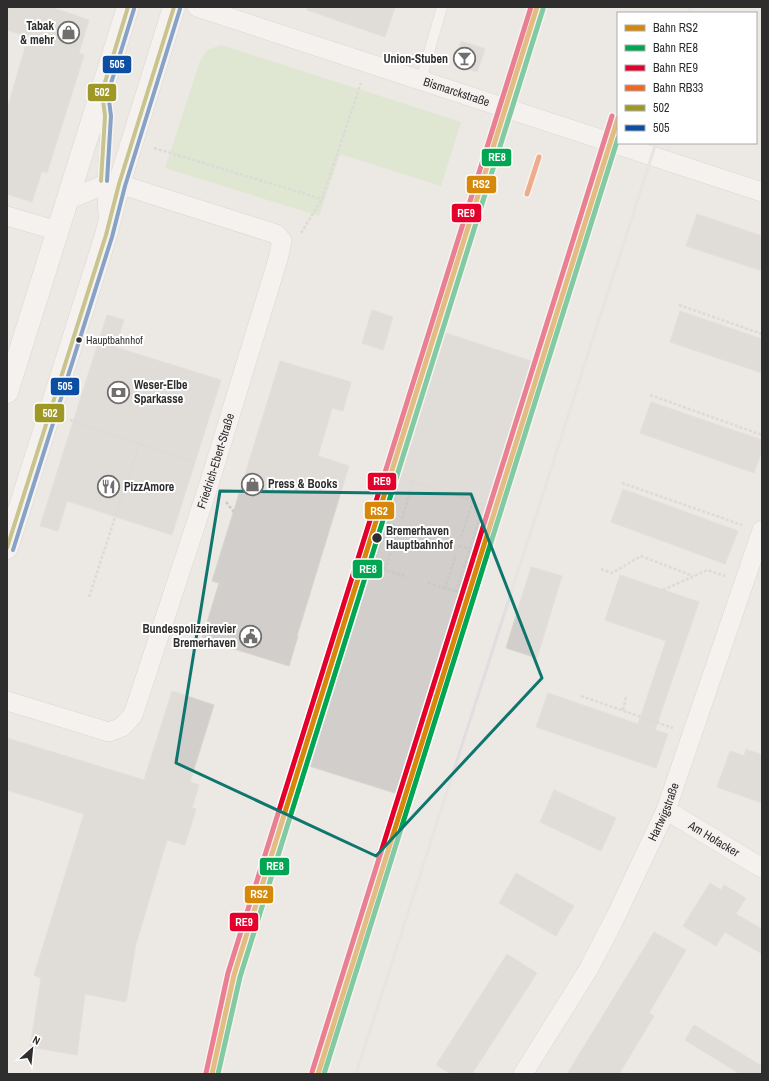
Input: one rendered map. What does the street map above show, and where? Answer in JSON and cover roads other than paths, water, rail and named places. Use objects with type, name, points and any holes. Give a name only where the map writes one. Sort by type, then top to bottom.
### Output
[{"type":"main road","points":[[7,392],[128,7]]},
{"type":"main road","points":[[7,548],[106,234],[110,185],[132,142],[174,7]]},
{"type":"street","name":"Bismarckstraße","points":[[197,7],[762,192]]},
{"type":"street","points":[[68,200],[110,185]]},
{"type":"street","name":"Friedrich-Ebert-Straße","points":[[7,701],[109,732],[122,727],[133,716],[210,481],[278,259],[282,241],[276,234],[110,185]]},
{"type":"street","points":[[7,216],[58,231]]},
{"type":"street","name":"Hartwigstraße","points":[[523,1074],[588,970],[615,918],[666,810],[762,531]]},
{"type":"street","name":"Am Hofacker","points":[[666,810],[762,868]]},
{"type":"lane","points":[[421,80],[442,7]]},
{"type":"lane","points":[[102,92],[110,185]]},
{"type":"railway","points":[[689,12],[691,7]]},
{"type":"railway","points":[[356,1074],[656,144]]},
{"type":"rail line","name":"RE9","points":[[206,1073],[228,973],[531,7]]},
{"type":"rail line","name":"RS2","points":[[212,1074],[234,975],[537,7]]},
{"type":"rail line","name":"RE8","points":[[218,1074],[240,977],[543,9]]},
{"type":"rail line","name":"RE9","points":[[312,1072],[612,116]]},
{"type":"rail line","name":"RS2","points":[[318,1074],[617,121]]},
{"type":"rail line","name":"RE8","points":[[324,1074],[617,141]]},
{"type":"rail line","name":"RB33","points":[[527,194],[539,157]]},
{"type":"place","name":"Tabak & mehr","points":[[69,33]]},
{"type":"place","name":"Union-Stuben","points":[[464,59]]},
{"type":"place","name":"Hauptbahnhof","points":[[79,340]]},
{"type":"place","name":"Weser-Elbe Sparkasse","points":[[118,392]]},
{"type":"place","name":"Press & Books","points":[[252,484]]},
{"type":"place","name":"PizzAmore","points":[[109,487]]},
{"type":"place","name":"Bremerhaven Hauptbahnhof","points":[[377,538]]},
{"type":"place","name":"Bundespolizeirevier Bremerhaven","points":[[251,636]]}]
